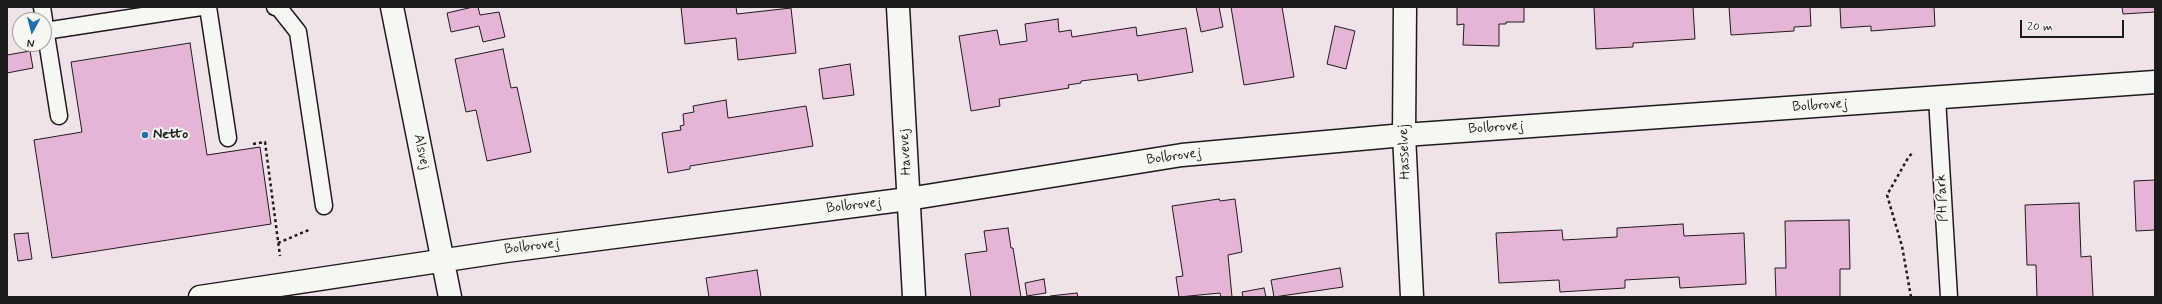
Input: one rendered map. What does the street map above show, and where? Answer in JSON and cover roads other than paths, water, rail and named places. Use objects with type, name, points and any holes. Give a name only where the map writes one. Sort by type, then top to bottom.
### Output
[{"type":"street","name":"Alsvej","points":[[392,7],[450,297]]},
{"type":"street","name":"Havevej","points":[[898,7],[914,297]]},
{"type":"street","name":"Hasselvej","points":[[1405,7],[1404,135],[1412,297]]},
{"type":"street","name":"Bolbrovej","points":[[200,297],[443,260],[908,199],[1182,155],[1404,135],[2155,82]]},
{"type":"lane","points":[[52,23],[201,7]]},
{"type":"lane","points":[[208,7],[228,138]]},
{"type":"lane","points":[[275,7],[279,8],[298,32],[324,206]]},
{"type":"lane","points":[[49,52],[59,116]]},
{"type":"lane","name":"PH Park","points":[[1937,98],[1949,297]]},
{"type":"place","name":"Netto","points":[[145,135]]}]
